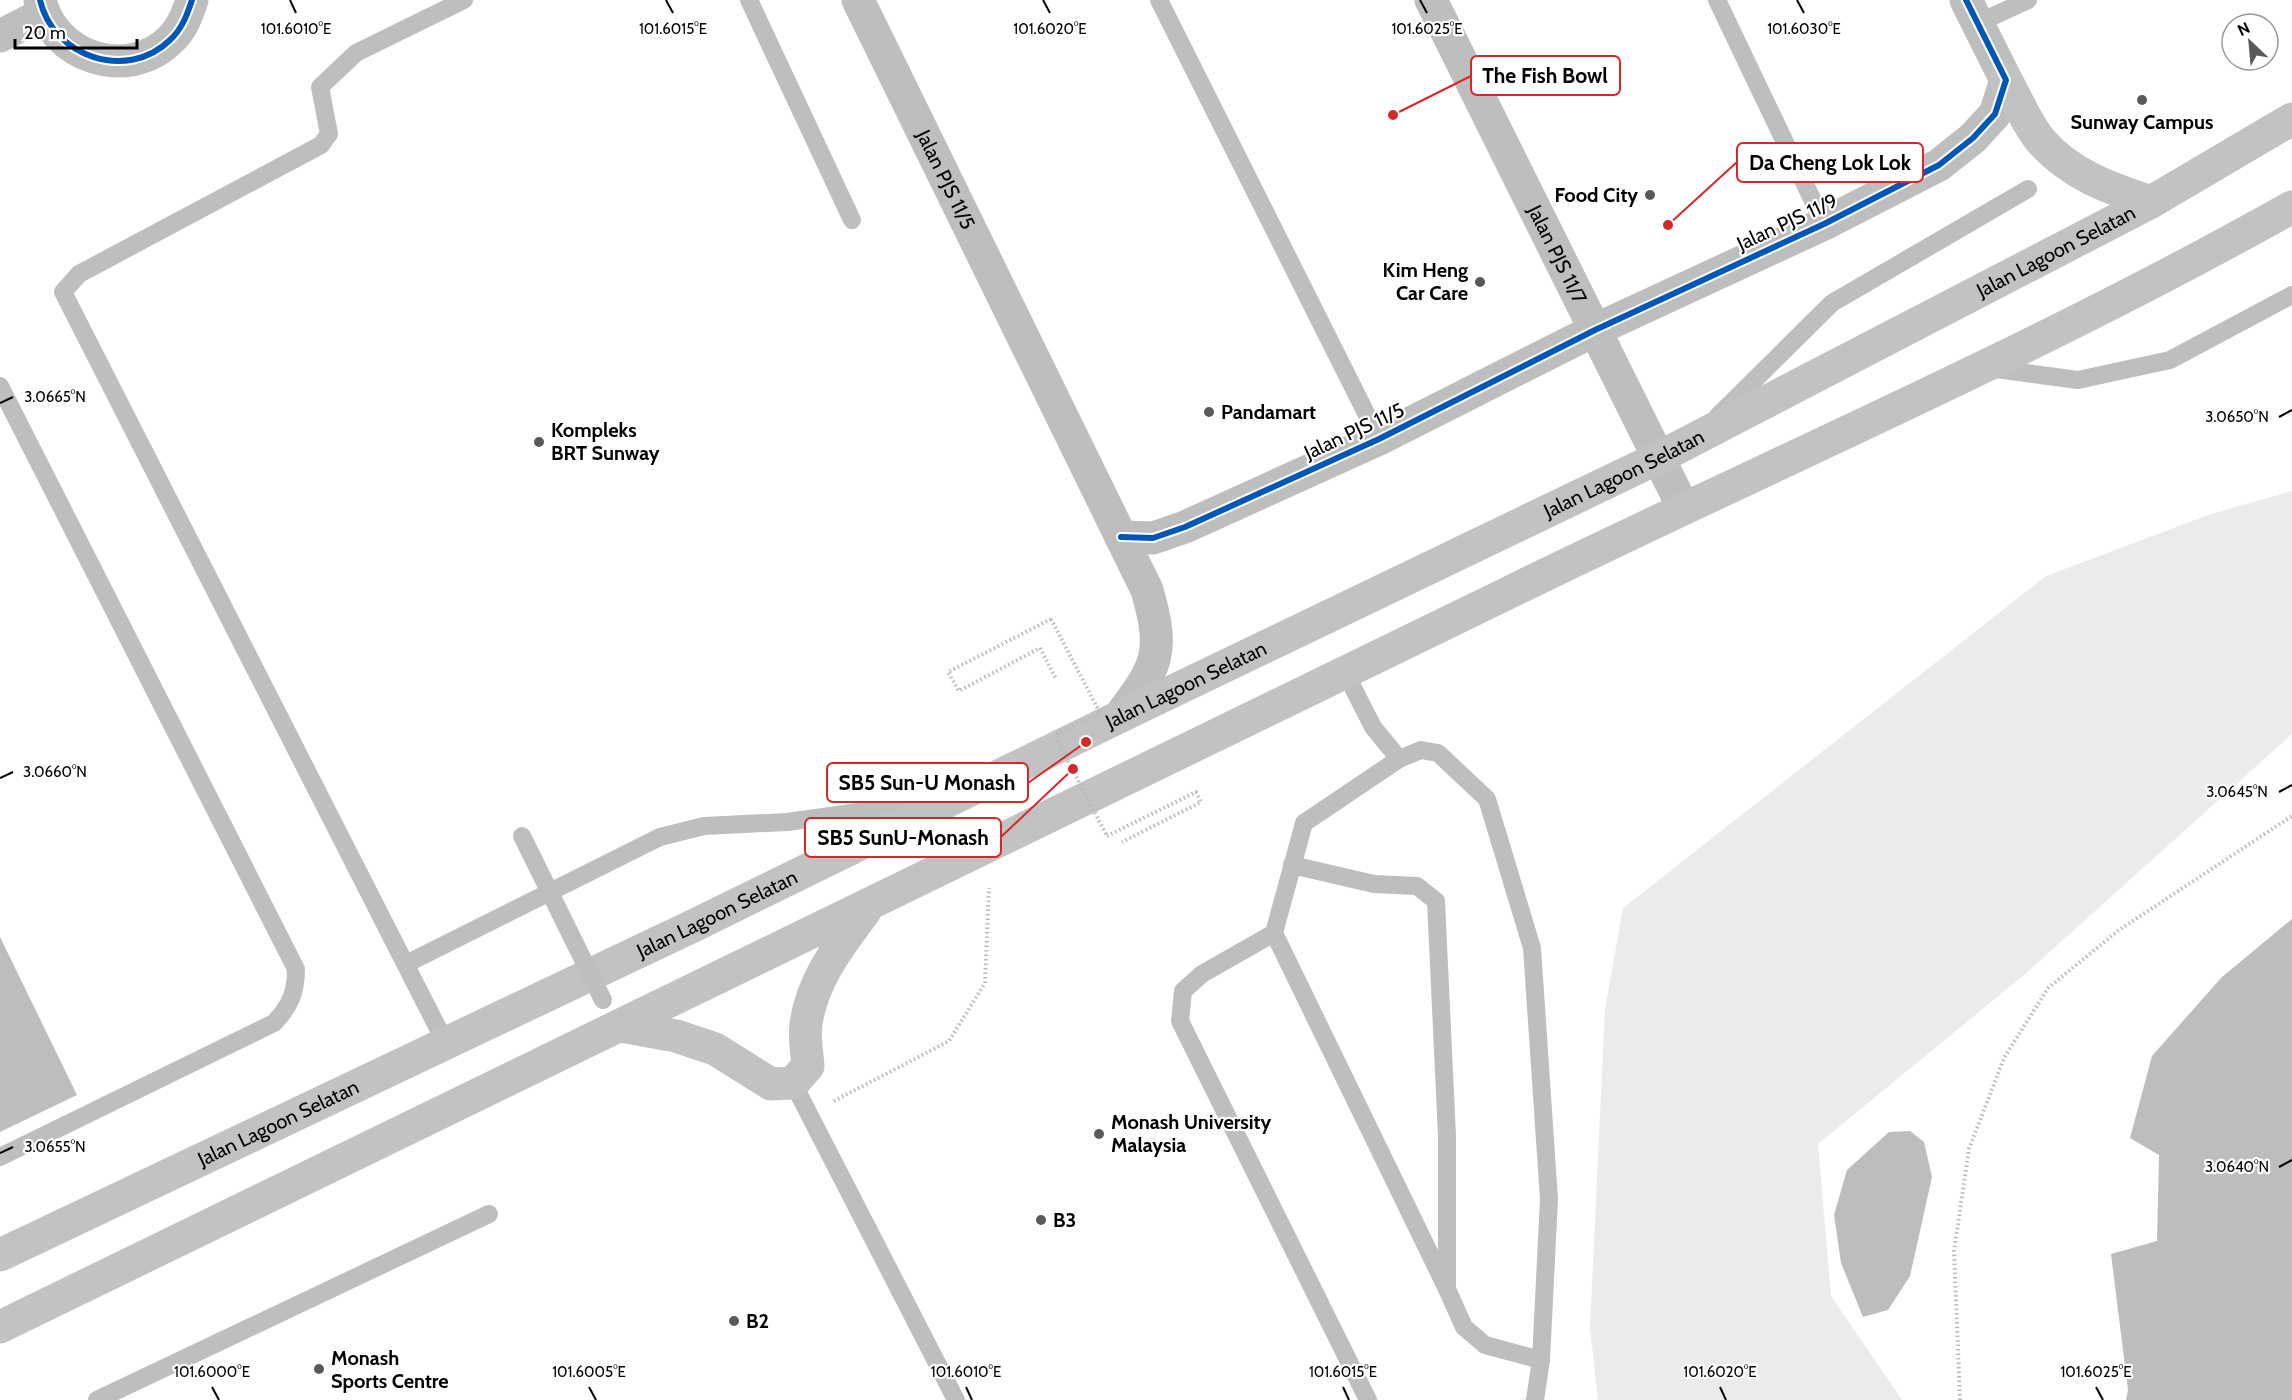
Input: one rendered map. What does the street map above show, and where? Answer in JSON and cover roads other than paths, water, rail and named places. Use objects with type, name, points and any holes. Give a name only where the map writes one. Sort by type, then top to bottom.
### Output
[{"type":"main road","points":[[2006,80],[2040,140],[2073,171],[2110,189],[2151,202]]},
{"type":"main road","name":"Jalan Lagoon Selatan","points":[[0,1255],[695,925],[1119,717],[1658,458],[2151,202],[2292,119]]},
{"type":"main road","points":[[0,1327],[612,1013],[868,907],[1683,507],[1985,368],[2184,268],[2292,207]]},
{"type":"main road","points":[[612,1013],[715,1049],[771,1084],[794,1083],[808,1066],[805,1027],[813,990],[833,955],[868,907]]},
{"type":"street","points":[[0,36],[41,7],[56,35],[76,52],[100,60],[125,61],[150,55],[170,40],[185,20],[192,0]]},
{"type":"street","name":"Jalan PJS 11/5","points":[[858,0],[1120,537],[1154,538],[1185,527],[1379,439],[1595,330]]},
{"type":"street","name":"Jalan PJS 11/7","points":[[1431,0],[1683,507]]},
{"type":"street","points":[[1972,12],[2006,80]]},
{"type":"street","name":"Jalan PJS 11/9","points":[[1595,330],[1824,224],[1939,165],[1973,138],[1995,114],[2006,80]]},
{"type":"street","points":[[1119,717],[1148,680],[1157,651],[1156,622],[1147,590],[1120,537]]},
{"type":"lane","points":[[445,1042],[63,292],[79,274],[321,146],[329,134],[320,87],[356,53],[464,0]]},
{"type":"lane","points":[[1159,0],[1379,439]]},
{"type":"lane","points":[[1717,0],[1824,224]]},
{"type":"lane","points":[[1972,12],[2028,0]]},
{"type":"lane","points":[[755,2],[852,220]]},
{"type":"lane","points":[[1697,437],[1832,303],[2028,189]]},
{"type":"lane","points":[[1985,368],[2078,380],[2170,360],[2292,295]]},
{"type":"lane","points":[[0,386],[296,969],[296,988],[288,1008],[274,1023],[0,1158]]},
{"type":"lane","points":[[1345,672],[1373,727],[1399,759]]},
{"type":"lane","points":[[1536,1400],[1541,1360],[1549,1199],[1532,948],[1487,799],[1438,753],[1421,750],[1399,759],[1304,823],[1274,933],[1399,1194],[1448,1289],[1464,1327],[1485,1345],[1541,1360]]},
{"type":"lane","points":[[406,964],[660,837],[704,826],[787,822],[951,799]]},
{"type":"lane","points":[[522,836],[612,1013]]},
{"type":"lane","points":[[1292,865],[1374,884],[1418,886],[1436,901],[1447,1136],[1448,1289]]},
{"type":"lane","points":[[1274,933],[1202,974],[1183,992],[1180,1021],[1368,1400]]},
{"type":"lane","points":[[794,1083],[956,1400]]},
{"type":"lane","points":[[97,1400],[489,1214]]},
{"type":"place","name":"Sunway Campus","points":[[2142,100]]},
{"type":"place","name":"The Fish Bowl","points":[[1393,115]]},
{"type":"place","name":"Food City","points":[[1650,195]]},
{"type":"place","name":"Da Cheng Lok Lok","points":[[1668,225]]},
{"type":"place","name":"Kim Heng Car Care","points":[[1480,282]]},
{"type":"place","name":"Pandamart","points":[[1209,412]]},
{"type":"place","name":"Kompleks BRT Sunway","points":[[539,442]]},
{"type":"place","name":"SB5 Sun-U Monash","points":[[1086,742]]},
{"type":"place","name":"SB5 SunU-Monash","points":[[1073,769]]},
{"type":"place","name":"Monash University Malaysia","points":[[1099,1134]]},
{"type":"place","name":"B3","points":[[1041,1220]]},
{"type":"place","name":"B2","points":[[734,1321]]},
{"type":"place","name":"Monash Sports Centre","points":[[319,1369]]}]
